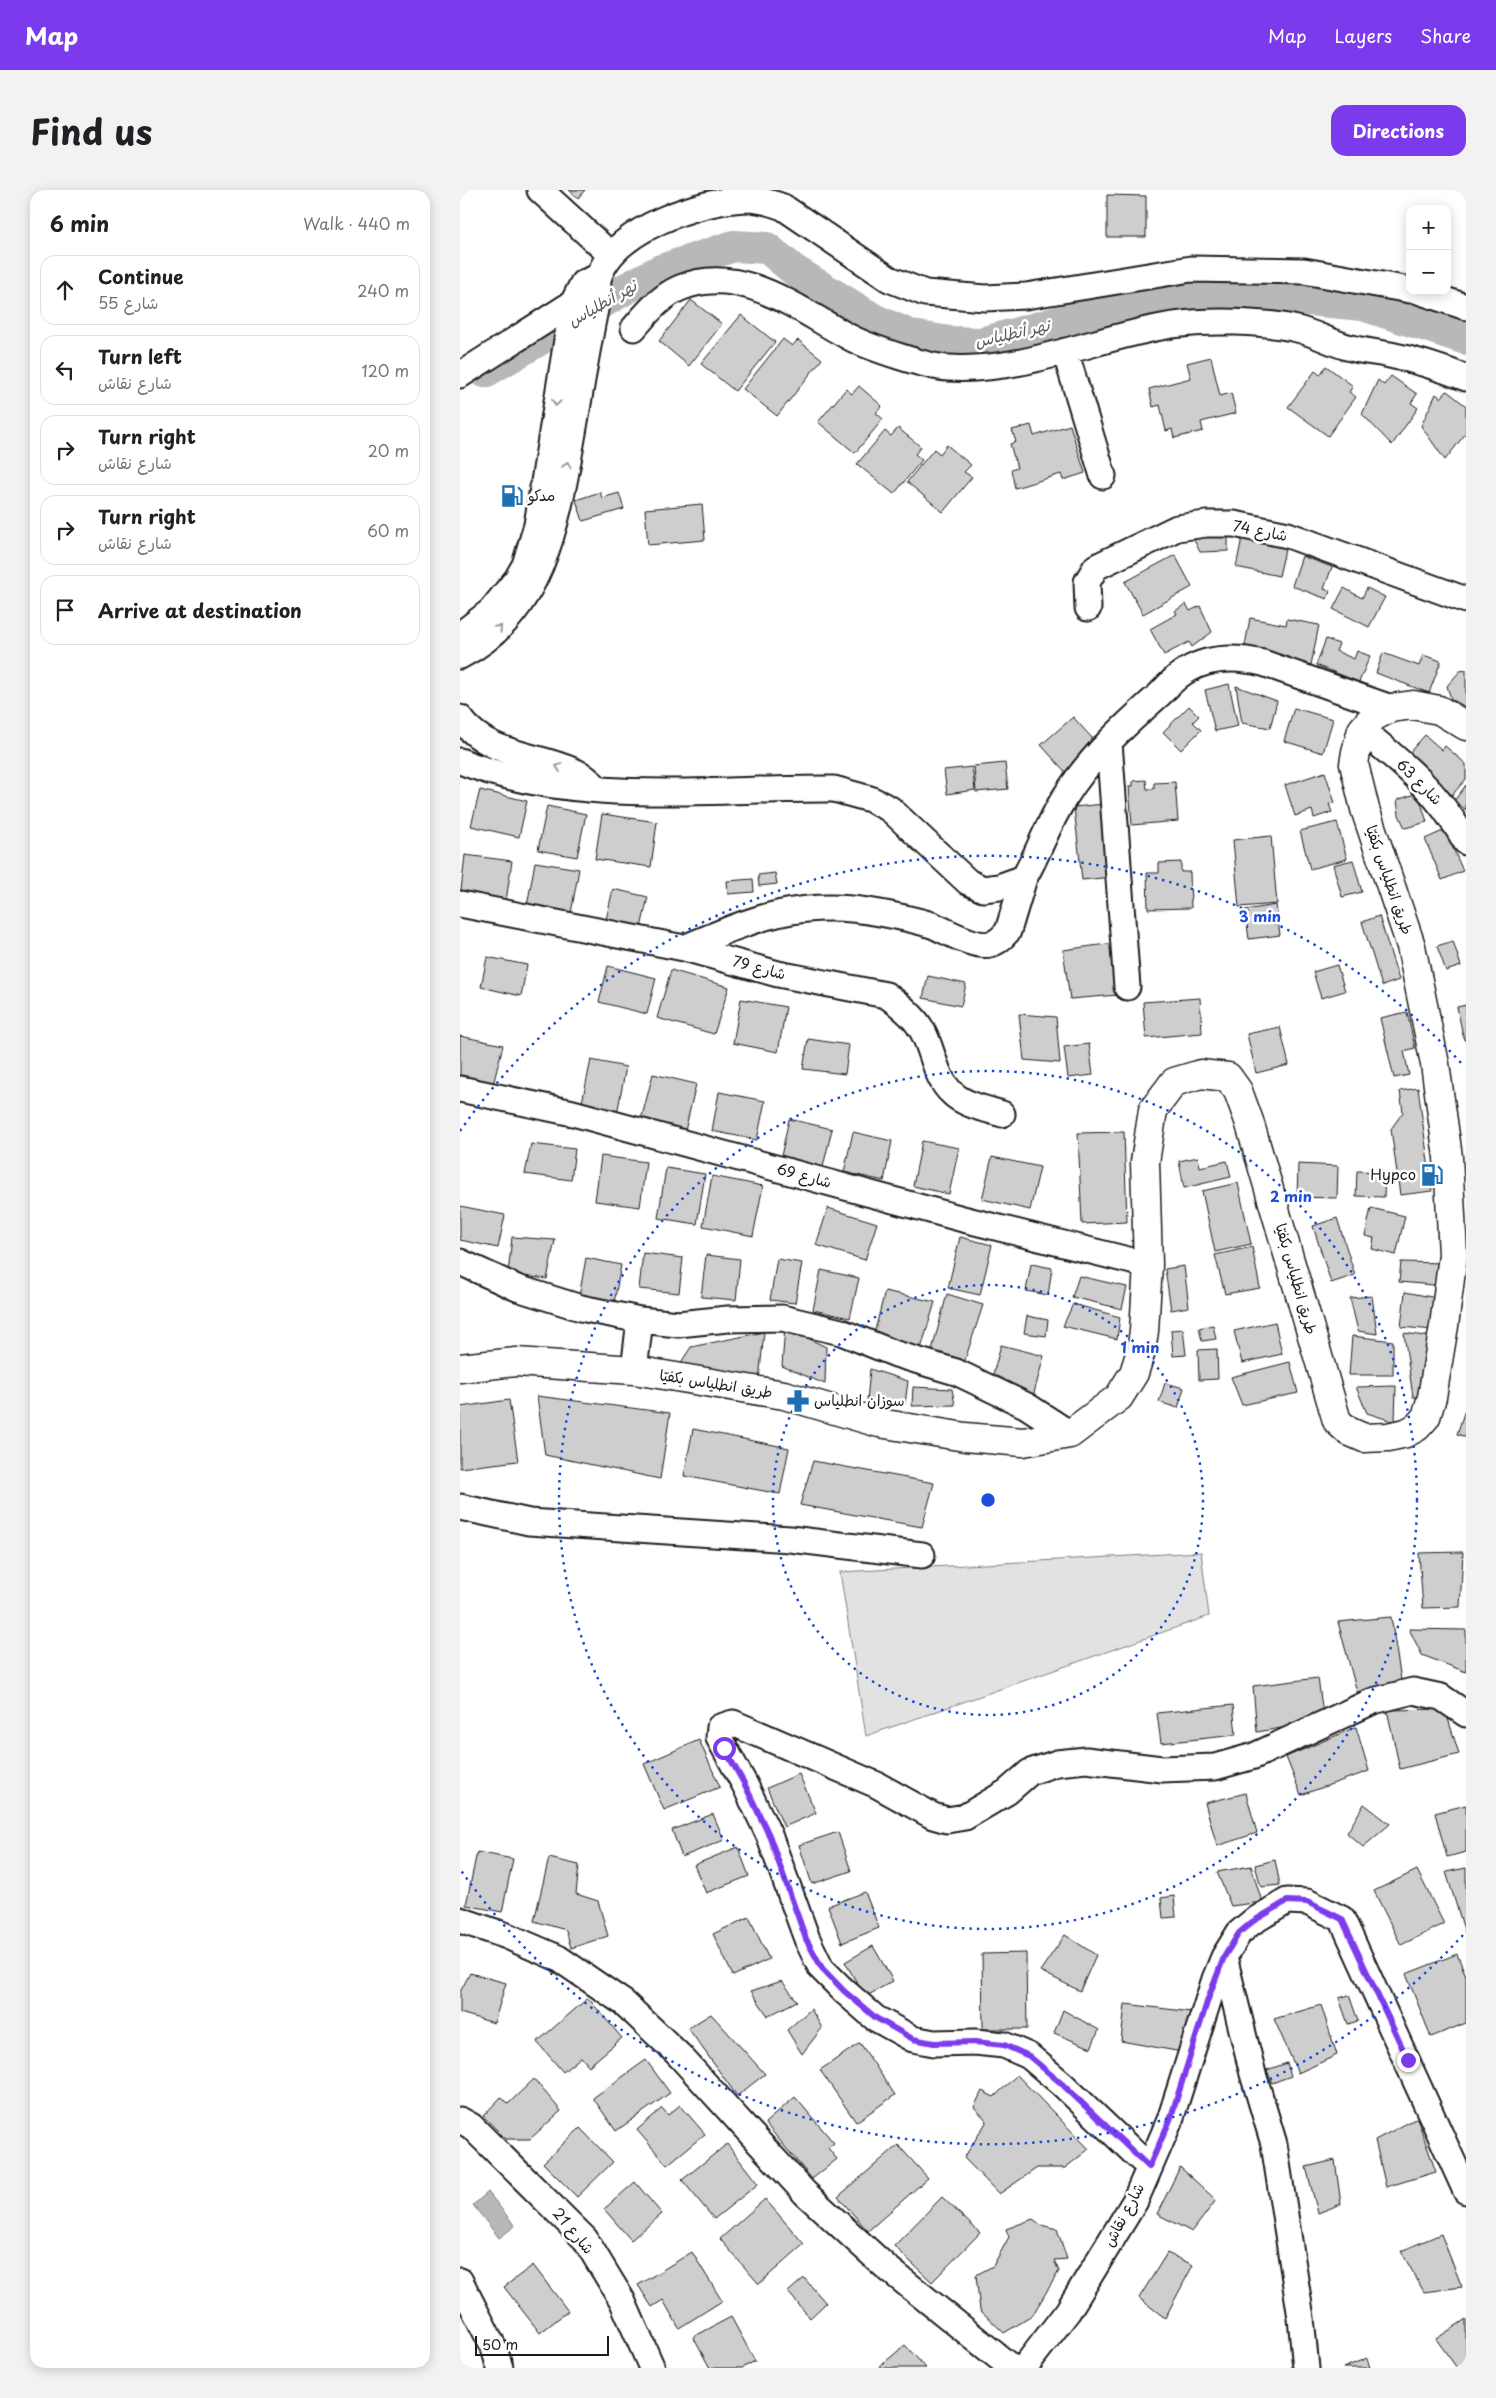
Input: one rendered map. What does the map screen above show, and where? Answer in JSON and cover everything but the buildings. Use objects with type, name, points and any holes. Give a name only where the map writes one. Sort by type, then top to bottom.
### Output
[{"type":"highway","points":[[1362,730],[1373,717],[1391,708],[1413,705],[1439,710],[1466,726]]},
{"type":"highway","name":"طريق انطلياس بكفيّا","points":[[460,1368],[516,1362],[634,1370],[784,1395],[879,1423],[965,1437],[1023,1442],[1070,1434],[1119,1397],[1134,1373],[1144,1331],[1148,1265],[1144,1162],[1153,1110],[1174,1082],[1202,1074],[1228,1077],[1238,1091],[1249,1121],[1337,1421],[1348,1431],[1364,1438],[1388,1437],[1406,1433],[1417,1427],[1426,1417],[1432,1397],[1453,1255],[1448,1157],[1436,1064],[1411,946],[1365,809],[1354,764],[1362,730]]},
{"type":"street","points":[[540,190],[611,254]]},
{"type":"street","points":[[460,656],[493,634],[509,618],[531,588],[540,571],[550,542],[562,493],[598,286],[611,254],[648,226],[678,212],[710,203],[746,199],[766,201],[783,207],[889,279],[925,293],[985,298],[1026,296],[1201,269],[1304,271],[1406,289]]},
{"type":"street","points":[[634,328],[663,298],[681,288],[705,282],[734,281],[768,292],[900,356],[946,368],[997,367],[1174,325],[1267,323],[1299,330],[1348,347],[1438,366],[1466,378]]},
{"type":"street","points":[[460,635],[490,611],[517,579],[525,565],[537,526],[572,309],[583,282],[598,286]]},
{"type":"street","points":[[1430,295],[1466,307]]},
{"type":"street","points":[[460,374],[572,309]]},
{"type":"street","points":[[1065,351],[1103,476]]},
{"type":"street","name":"شارع 74","points":[[1088,608],[1087,582],[1096,567],[1177,528],[1206,524],[1234,524],[1288,535],[1466,600]]},
{"type":"street","points":[[684,948],[776,913],[817,906],[848,907],[881,913],[931,925],[977,944],[989,944],[1002,938],[1008,931],[1024,878],[1064,798],[1079,775],[1109,742],[1186,671],[1212,661],[1231,657],[1263,663],[1391,708]]},
{"type":"street","points":[[460,718],[476,736],[490,744],[580,774],[601,790]]},
{"type":"street","name":"شارع 63","points":[[1362,730],[1416,775],[1446,809],[1466,842]]},
{"type":"street","points":[[1109,742],[1127,987]]},
{"type":"street","points":[[460,761],[521,781],[601,790],[834,789],[870,798],[890,810],[968,882],[983,889],[999,887],[1024,878]]},
{"type":"street","name":"شارع 79","points":[[460,904],[684,948],[778,974],[886,995],[899,1004],[922,1029],[940,1075],[951,1093],[963,1100],[1002,1114]]},
{"type":"street","name":"شارع 69","points":[[460,1089],[573,1113],[963,1219],[1148,1265]]},
{"type":"street","points":[[460,1262],[526,1290],[581,1308],[640,1320],[678,1324],[728,1319],[782,1318],[841,1332],[896,1354],[956,1372],[1027,1406],[1070,1434]]},
{"type":"street","points":[[634,1370],[640,1320]]},
{"type":"street","points":[[460,1507],[529,1522],[790,1539],[922,1555]]},
{"type":"street","points":[[1149,2167],[1062,2084],[1029,2056],[1004,2045],[975,2042],[934,2043],[913,2039],[876,2018],[844,1991],[822,1968],[806,1939],[769,1835],[745,1785],[719,1738],[720,1727],[734,1723],[877,1784],[933,1816],[947,1820],[965,1817],[1007,1792],[1030,1772],[1057,1764],[1086,1760],[1162,1769],[1215,1767],[1254,1756],[1372,1701],[1413,1691],[1442,1697],[1466,1714]]},
{"type":"street","name":"شارع نقاش","points":[[1024,2368],[1068,2311],[1135,2201],[1170,2120],[1208,1999],[1224,1957],[1239,1933],[1252,1922],[1287,1901],[1307,1902],[1342,1919],[1466,2192]]},
{"type":"street","points":[[460,1920],[507,1936],[558,1958],[624,2003],[679,2055],[805,2193],[886,2267],[1012,2368]]},
{"type":"street","points":[[1224,1957],[1253,2074],[1274,2144],[1301,2318],[1306,2368]]},
{"type":"street","name":"شارع 21","points":[[460,2120],[478,2132],[585,2239],[622,2300],[652,2368]]},
{"type":"street","points":[[460,2281],[494,2348],[500,2368]]},
{"type":"shaded area","points":[[1201,1552],[1209,1616],[866,1736],[840,1572]]},
{"type":"shaded area","points":[[488,2192],[515,2226],[499,2238],[473,2205]]},
{"type":"waterway","name":"نهر أنطلياس","points":[[485,372],[661,270],[734,246],[767,248],[795,271],[875,320],[912,336],[950,342],[981,343],[1124,304],[1176,295],[1223,292],[1363,305],[1466,339]]},
{"type":"place","name":"مدكو","points":[[512,496]]},
{"type":"place","name":"Hypco","points":[[1432,1175]]},
{"type":"place","name":"سوزان انطلياس","points":[[798,1401]]},
{"type":"route","points":[[724,1748],[745,1785],[769,1835],[806,1939],[822,1968],[844,1991],[876,2018],[913,2039],[934,2043],[975,2042],[1004,2045],[1029,2056],[1062,2084],[1149,2167],[1170,2120],[1208,1999],[1224,1957],[1239,1933],[1252,1922],[1287,1901],[1307,1902],[1325,1909],[1342,1919],[1408,2060]]}]
